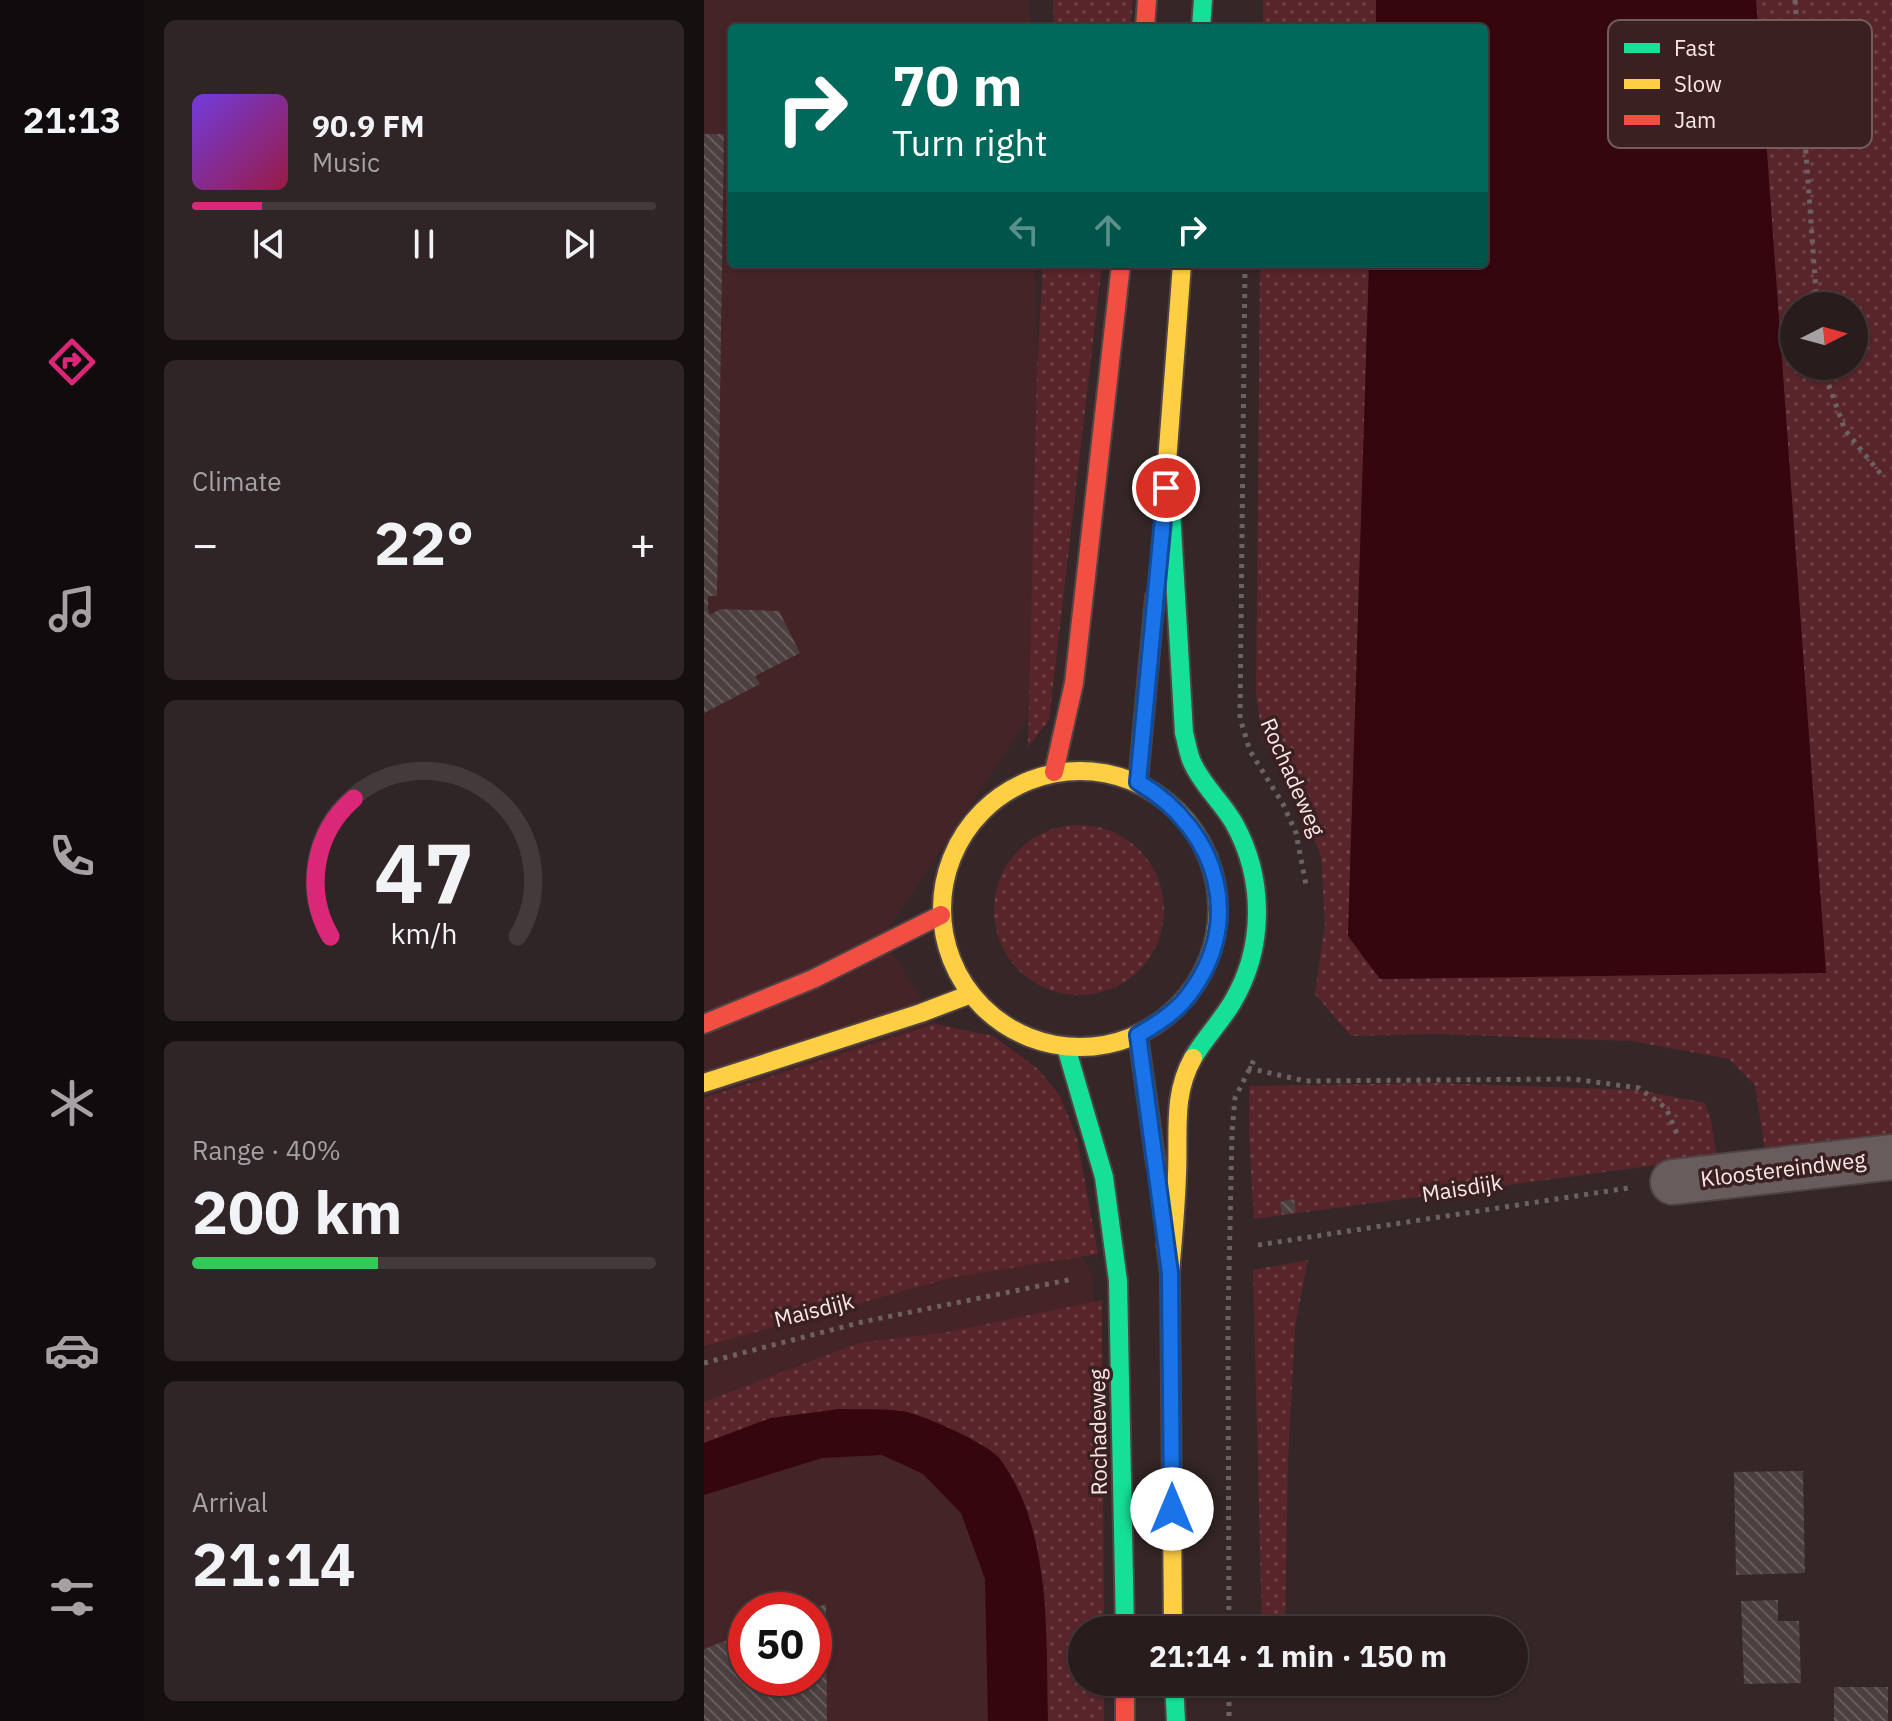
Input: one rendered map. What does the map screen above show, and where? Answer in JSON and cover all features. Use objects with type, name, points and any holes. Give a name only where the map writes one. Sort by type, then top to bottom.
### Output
[{"type":"main road","points":[[1145,24],[1147,0]]},
{"type":"main road","points":[[1201,24],[1203,0]]},
{"type":"main road","points":[[1054,772],[1074,683],[1121,268]]},
{"type":"main road","points":[[1138,782],[1168,459],[1182,268]]},
{"type":"main road","points":[[1168,459],[1184,733],[1192,762],[1228,813],[1242,839],[1252,867],[1258,899],[1258,929],[1245,975],[1231,1003],[1187,1064],[1179,1094],[1170,1273],[1173,1616]]},
{"type":"main road","points":[[1099,771],[1138,782],[1162,796],[1181,814],[1197,834],[1210,860],[1219,908],[1209,959],[1197,983],[1181,1004],[1161,1022],[1138,1035],[1103,1046],[1066,1047],[1030,1038],[997,1020],[971,994],[950,958],[941,915],[942,889],[948,866],[970,823],[1002,794],[1030,779],[1054,772],[1099,771]]},
{"type":"main road","points":[[704,1024],[813,979],[941,915]]},
{"type":"main road","points":[[704,1083],[971,994]]},
{"type":"main road","points":[[1138,1035],[1170,1273]]},
{"type":"main road","name":"Rochadeweg","points":[[1066,1047],[1104,1177],[1118,1281],[1125,1616]]},
{"type":"main road","points":[[1125,1696],[1125,1721]]},
{"type":"main road","points":[[1175,1696],[1176,1721]]},
{"type":"street","name":"Kloostereindweg","points":[[1673,1182],[1892,1157]]},
{"type":"path","points":[[1795,0],[1796,20]]},
{"type":"path","points":[[1806,148],[1816,292]]},
{"type":"path","name":"Rochadeweg","points":[[1245,268],[1240,718],[1250,751],[1283,804],[1296,833],[1307,890]]},
{"type":"path","points":[[1827,380],[1845,430],[1884,478]]},
{"type":"path","points":[[1229,1616],[1228,1319],[1232,1132],[1235,1098],[1260,1049]]},
{"type":"path","points":[[1248,1068],[1305,1081],[1573,1079],[1639,1088],[1666,1108],[1677,1135],[1673,1182]]},
{"type":"path","name":"Maisdijk","points":[[1258,1245],[1673,1182]]},
{"type":"path","name":"Maisdijk","points":[[704,1363],[862,1322],[1077,1278]]},
{"type":"path","points":[[1229,1696],[1229,1721]]},
{"type":"shaded area","points":[[704,0],[1029,0],[1029,24],[728,24],[728,268],[1035,268],[1046,691],[883,937],[1093,1275],[1097,1616],[1068,1616],[1068,1696],[1088,1696],[1098,1721],[704,1721]]},
{"type":"shaded area","points":[[1053,0],[1133,0],[1130,24],[1054,24]]},
{"type":"shaded area","points":[[1263,0],[1376,0],[1376,24],[1263,24]]},
{"type":"shaded area","points":[[1376,0],[1756,0],[1757,20],[1608,20],[1608,148],[1767,148],[1780,334],[1780,380],[1783,380],[1826,973],[1380,979],[1348,936],[1369,268],[1488,268],[1488,24],[1376,24]]},
{"type":"shaded area","points":[[1756,0],[1892,0],[1892,1133],[1765,1150],[1755,1085],[1729,1059],[1631,1041],[1436,1034],[1351,1036],[1315,994],[1325,923],[1321,856],[1292,789],[1262,737],[1256,694],[1260,268],[1369,268],[1348,936],[1365,960],[1826,973],[1783,380],[1868,380],[1868,292],[1780,292],[1780,334],[1767,148],[1872,148],[1872,20],[1757,20]]},
{"type":"shaded area","points":[[1043,268],[1102,268],[1049,720],[1028,747],[1037,371]]},
{"type":"shaded area","points":[[1079,825],[1112,831],[1139,850],[1158,877],[1164,910],[1158,943],[1139,970],[1112,989],[1079,995],[1046,989],[1019,970],[1000,943],[994,910],[1000,877],[1019,850],[1046,831]]},
{"type":"shaded area","points":[[935,1024],[993,1036],[1038,1069],[1060,1096],[1077,1138],[1098,1254],[954,1277],[704,1346],[704,1098]]},
{"type":"shaded area","points":[[1435,1083],[1638,1090],[1705,1103],[1717,1157],[1254,1219],[1249,1086]]},
{"type":"shaded area","points":[[1308,1260],[1295,1327],[1288,1459],[1285,1616],[1262,1616],[1253,1270]]},
{"type":"shaded area","points":[[1102,1300],[1104,1616],[1068,1616],[1068,1696],[1104,1696],[1104,1721],[1048,1721],[1045,1589],[1027,1509],[999,1456],[771,1418],[704,1443],[704,1402],[859,1343],[948,1332]]},
{"type":"shaded area","points":[[839,1409],[907,1412],[971,1439],[1000,1459],[1017,1487],[1038,1551],[1046,1620],[1048,1721],[988,1721],[985,1579],[961,1513],[923,1474],[882,1455],[822,1458],[704,1495],[704,1443],[771,1418]]},
{"type":"building","points":[[704,134],[724,134],[717,596],[708,596],[708,610],[710,615],[720,609],[779,611],[800,653],[755,676],[760,684],[704,713]]},
{"type":"building","points":[[1294,1199],[1296,1212],[1282,1215],[1280,1202]]},
{"type":"building","points":[[1803,1471],[1805,1573],[1736,1575],[1734,1472]]},
{"type":"building","points":[[1778,1600],[1778,1621],[1799,1621],[1801,1683],[1744,1684],[1741,1601]]},
{"type":"building","points":[[728,1640],[728,1696],[827,1696],[827,1721],[704,1721],[704,1649]]},
{"type":"building","points":[[1834,1687],[1888,1687],[1888,1721],[1834,1721]]},
{"type":"traffic: fast","points":[[1201,24],[1203,0]]},
{"type":"traffic: fast","points":[[1168,459],[1184,733],[1196,770],[1229,815],[1244,845],[1256,890],[1257,913],[1251,960],[1243,982],[1193,1058]]},
{"type":"traffic: fast","points":[[1066,1047],[1104,1177],[1118,1281],[1125,1616]]},
{"type":"traffic: fast","points":[[1175,1696],[1176,1721]]},
{"type":"traffic: slow","points":[[1165,489],[1182,268]]},
{"type":"traffic: slow","points":[[1094,771],[1145,787],[1168,802],[1187,821],[1208,856],[1216,882],[1218,909],[1216,936],[1208,962],[1195,986],[1178,1007],[1157,1024],[1133,1037],[1094,1047],[1066,1047],[1015,1031],[992,1016],[973,997],[952,962],[944,936],[942,895],[958,844],[973,821],[992,802],[1027,781],[1053,773],[1094,771]]},
{"type":"traffic: slow","points":[[704,1083],[971,994]]},
{"type":"traffic: slow","points":[[1138,1035],[1156,1164]]},
{"type":"traffic: slow","points":[[1170,1273],[1179,1100],[1193,1058]]},
{"type":"traffic: slow","points":[[1166,1244],[1170,1273],[1173,1616]]},
{"type":"traffic: jam","points":[[1145,24],[1147,0]]},
{"type":"traffic: jam","points":[[1054,772],[1074,683],[1121,268]]},
{"type":"traffic: jam","points":[[1138,782],[1155,597]]},
{"type":"traffic: jam","points":[[704,1024],[813,979],[941,915]]},
{"type":"traffic: jam","points":[[1125,1696],[1125,1721]]},
{"type":"route","points":[[1166,488],[1138,782],[1162,796],[1197,834],[1210,860],[1219,908],[1209,959],[1197,983],[1181,1004],[1161,1022],[1138,1035],[1170,1273],[1172,1509]]}]
